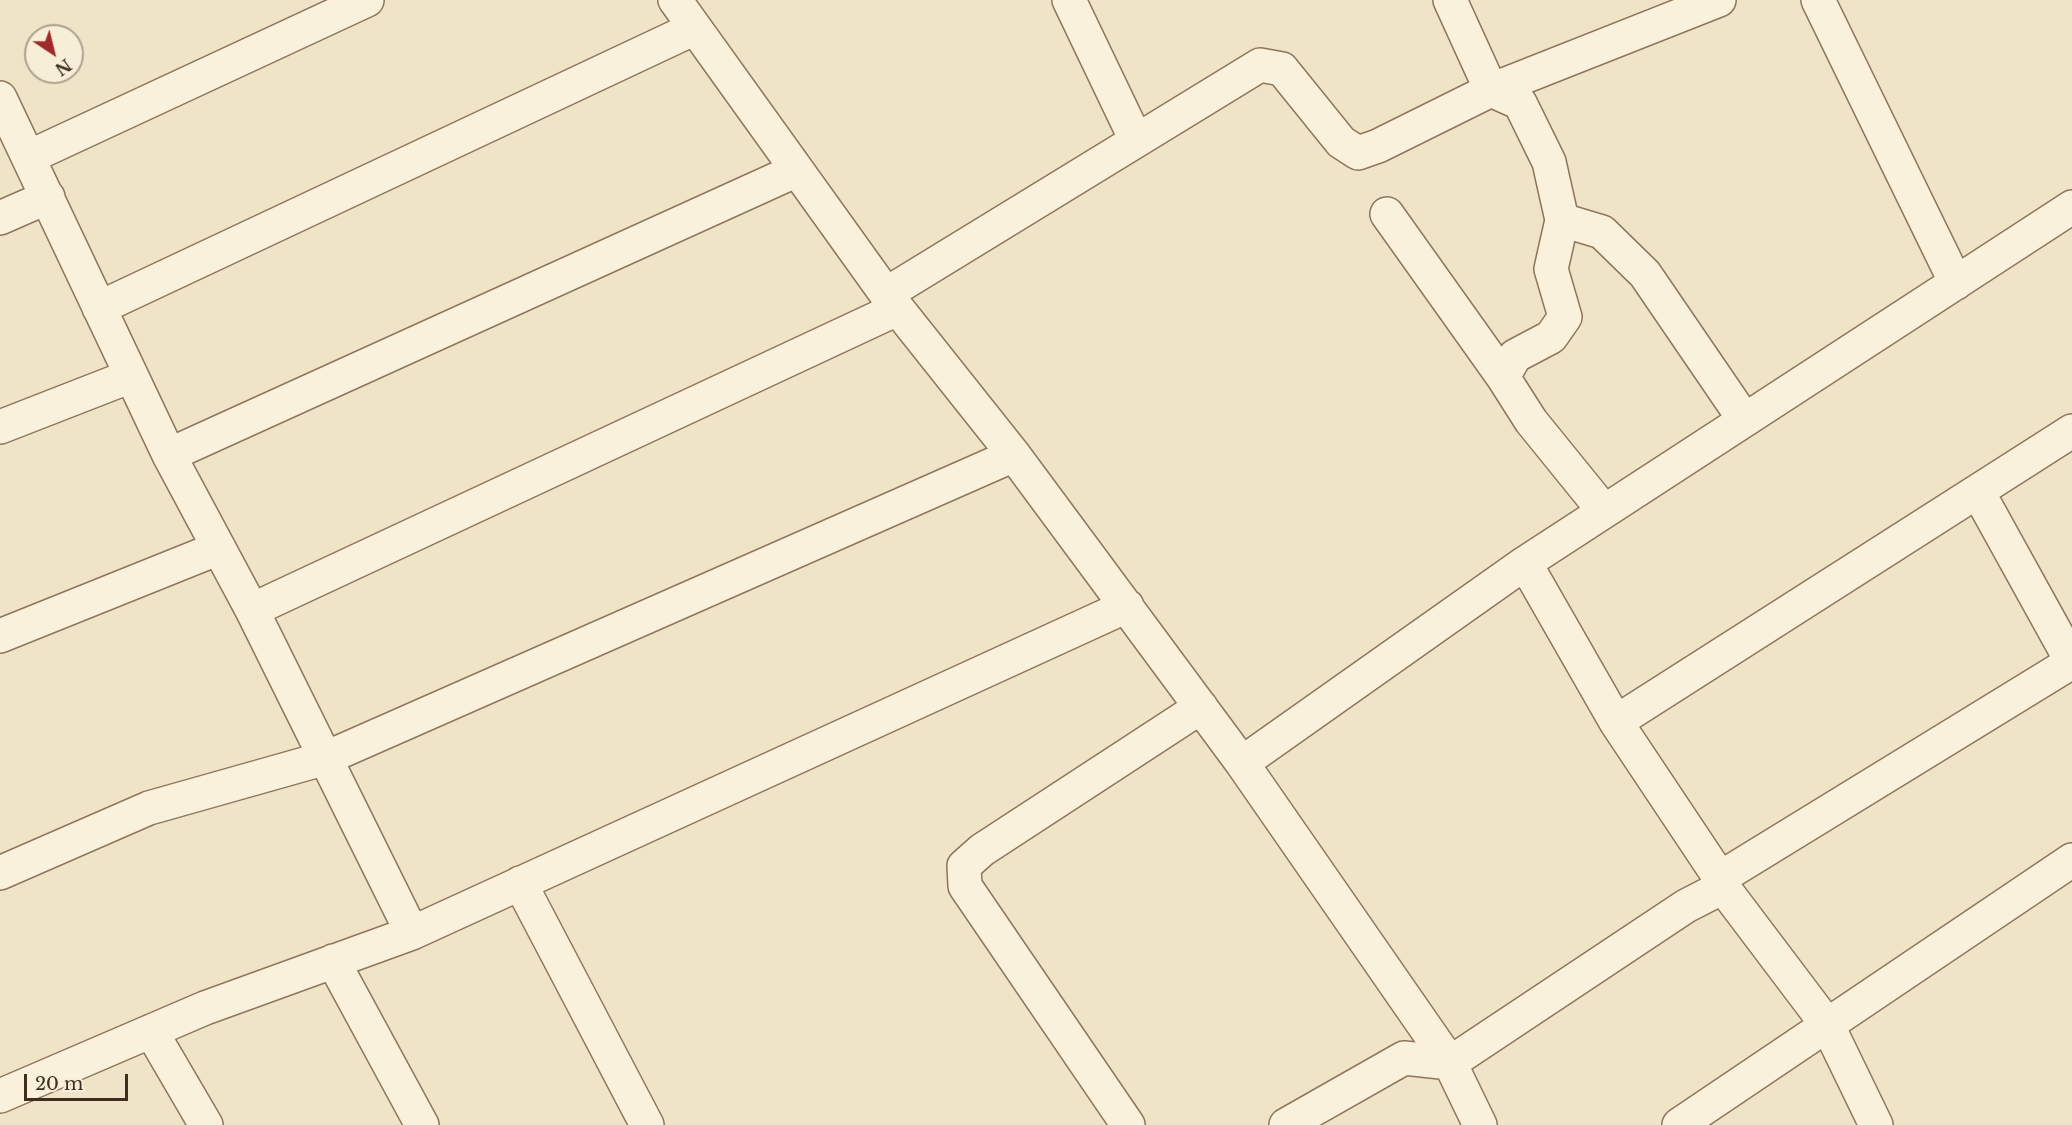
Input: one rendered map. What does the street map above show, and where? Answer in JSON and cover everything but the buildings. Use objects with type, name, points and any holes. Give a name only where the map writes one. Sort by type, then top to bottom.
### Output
[{"type":"street","points":[[28,157],[368,0]]},
{"type":"street","points":[[675,0],[891,301],[1014,455],[1242,763],[1450,1063],[1480,1125]]},
{"type":"street","points":[[1069,0],[1136,140]]},
{"type":"street","points":[[1450,0],[1491,90],[1520,104],[1549,162],[1562,220],[1551,269],[1565,317],[1551,337],[1515,356],[1503,377]]},
{"type":"street","points":[[252,610],[891,301],[1136,140],[1260,65],[1282,69],[1341,142],[1358,153],[1378,146],[1491,90],[1719,0]]},
{"type":"street","points":[[1818,0],[1956,283]]},
{"type":"street","points":[[99,308],[695,28]]},
{"type":"street","points":[[0,98],[169,455],[252,610],[412,933]]},
{"type":"street","points":[[169,455],[797,170]]},
{"type":"street","points":[[0,218],[48,197]]},
{"type":"street","points":[[1242,763],[1526,563],[2072,207]]},
{"type":"street","points":[[1387,214],[1503,377],[1531,421],[1604,511]]},
{"type":"street","points":[[1562,220],[1602,232],[1645,274],[1744,419]]},
{"type":"street","points":[[0,427],[131,376]]},
{"type":"street","points":[[1616,722],[2072,431]]},
{"type":"street","points":[[0,873],[149,808],[326,758],[1014,455]]},
{"type":"street","points":[[1286,1125],[1404,1058],[1450,1063],[1721,882],[2072,662],[1978,492]]},
{"type":"street","points":[[0,636],[219,548]]},
{"type":"street","points":[[1526,563],[1616,722],[1721,882],[1828,1026],[1876,1125]]},
{"type":"street","points":[[0,1096],[205,1008],[412,933],[1127,606]]},
{"type":"street","points":[[1128,1125],[965,886],[964,866],[982,850],[1201,707]]},
{"type":"street","points":[[1679,1125],[2072,860]]},
{"type":"street","points":[[520,883],[647,1125]]},
{"type":"street","points":[[333,961],[422,1125]]},
{"type":"street","points":[[151,1031],[206,1125]]}]
